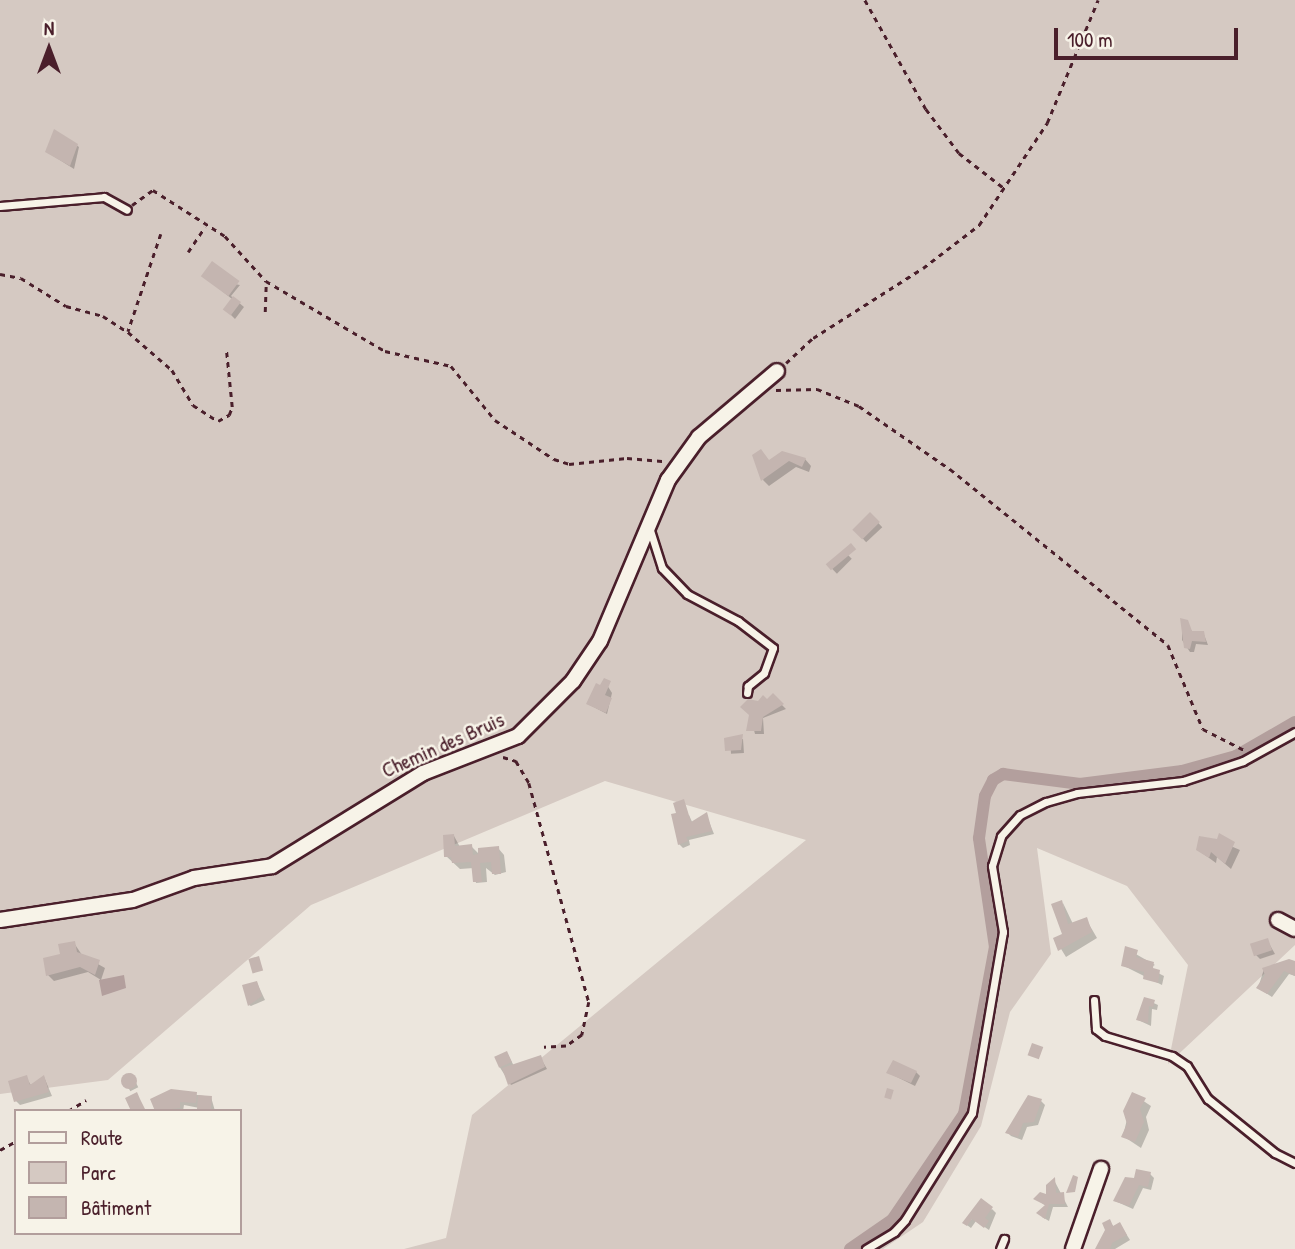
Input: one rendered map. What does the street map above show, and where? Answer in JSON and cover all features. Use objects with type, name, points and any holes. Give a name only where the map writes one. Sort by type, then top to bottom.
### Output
[{"type":"street","name":"Chemin des Bruis","points":[[0,920],[132,900],[194,878],[272,866],[393,789],[518,736],[573,681],[600,640],[648,523],[678,466],[699,437],[777,371]]},
{"type":"street","points":[[1278,920],[1295,929]]},
{"type":"street","points":[[1073,1249],[1101,1169]]},
{"type":"lane","points":[[0,206],[104,197],[127,210]]},
{"type":"lane","points":[[648,523],[662,568],[687,594],[738,621],[773,648],[764,673],[748,686],[747,692]]},
{"type":"lane","points":[[866,1249],[894,1233],[905,1220],[972,1113],[1003,932],[992,866],[1001,836],[1020,815],[1046,802],[1077,793],[1183,781],[1243,761],[1295,732]]},
{"type":"lane","points":[[1094,999],[1096,1029],[1105,1036],[1172,1056],[1187,1066],[1208,1100],[1275,1153],[1295,1163]]},
{"type":"lane","points":[[1000,1249],[1004,1239]]},
{"type":"path","points":[[865,0],[926,109],[959,153],[1004,188]]},
{"type":"path","points":[[777,371],[813,338],[970,233],[1047,123],[1098,0]]},
{"type":"path","points":[[127,210],[153,190],[205,227],[225,236],[266,281],[385,351],[451,366],[489,415],[554,459],[569,464],[627,458],[678,466]]},
{"type":"path","points":[[188,252],[205,227]]},
{"type":"path","points":[[128,331],[161,234]]},
{"type":"path","points":[[0,274],[22,278],[66,306],[103,316],[128,331],[172,370],[193,405],[218,421],[229,415],[232,407],[226,348]]},
{"type":"path","points":[[265,312],[266,281]]},
{"type":"path","points":[[755,391],[817,389],[859,406],[950,469],[1168,645],[1203,729],[1231,743]]},
{"type":"path","points":[[483,750],[516,761],[529,783],[589,1002],[582,1035],[566,1046],[544,1047]]},
{"type":"path","points":[[71,1109],[86,1100]]},
{"type":"green space","points":[[0,0],[1295,0],[1295,945],[1168,1064],[1188,965],[1127,886],[1037,848],[1051,954],[1010,1012],[981,1126],[923,1222],[883,1249],[404,1249],[446,1238],[472,1115],[806,840],[605,781],[311,905],[108,1080],[0,1094]]},
{"type":"shaded area","points":[[124,975],[126,988],[102,996],[99,980]]},
{"type":"building","points":[[54,129],[78,144],[70,166],[45,152]]},
{"type":"building","points":[[212,261],[240,281],[228,296],[201,276]]},
{"type":"building","points":[[233,296],[241,302],[231,316],[223,310]]},
{"type":"building","points":[[761,449],[769,460],[782,451],[806,458],[802,467],[789,461],[761,481],[752,455]]},
{"type":"building","points":[[870,512],[880,522],[862,540],[852,530]]},
{"type":"building","points":[[851,543],[856,549],[831,570],[826,564]]},
{"type":"building","points":[[1180,618],[1188,620],[1192,631],[1204,631],[1206,642],[1192,641],[1190,649],[1184,648]]},
{"type":"building","points":[[604,678],[611,681],[605,695],[612,698],[606,713],[586,704],[596,683],[600,685]]},
{"type":"building","points":[[773,693],[784,704],[763,717],[761,731],[746,731],[749,715],[740,707],[748,699],[758,701],[763,695],[767,699]]},
{"type":"building","points":[[743,734],[741,750],[725,751],[724,738]]},
{"type":"building","points":[[684,799],[691,822],[707,812],[712,831],[686,837],[688,841],[678,845],[671,814],[676,813],[673,803]]},
{"type":"building","points":[[1219,833],[1235,842],[1225,864],[1211,852],[1209,858],[1196,850],[1199,836],[1217,839]]},
{"type":"building","points":[[454,834],[455,846],[472,844],[473,855],[478,854],[478,848],[499,846],[501,874],[492,874],[491,862],[480,863],[482,882],[473,882],[471,862],[452,863],[451,857],[444,857],[443,835]]},
{"type":"building","points":[[1062,900],[1068,924],[1087,917],[1092,932],[1058,951],[1053,938],[1062,934],[1051,904]]},
{"type":"building","points":[[1268,938],[1272,950],[1254,956],[1250,944]]},
{"type":"building","points":[[75,941],[77,952],[100,960],[95,975],[80,967],[46,976],[43,958],[60,954],[58,944]]},
{"type":"building","points":[[1125,946],[1138,950],[1136,957],[1154,962],[1153,968],[1160,970],[1158,983],[1143,979],[1144,972],[1121,966]]},
{"type":"building","points":[[259,956],[263,970],[253,973],[248,959]]},
{"type":"building","points":[[1289,959],[1295,961],[1295,976],[1284,971],[1267,994],[1256,988],[1265,975],[1262,968]]},
{"type":"building","points":[[257,981],[262,996],[248,1006],[242,985]]},
{"type":"building","points":[[1144,997],[1155,1000],[1153,1007],[1149,1006],[1148,1023],[1136,1020]]},
{"type":"building","points":[[1032,1043],[1043,1047],[1039,1059],[1028,1055]]},
{"type":"building","points":[[507,1051],[512,1062],[499,1068],[494,1057]]},
{"type":"building","points":[[541,1055],[545,1067],[508,1085],[502,1068]]},
{"type":"building","points":[[893,1060],[917,1071],[911,1083],[886,1073]]},
{"type":"building","points":[[129,1073],[135,1075],[135,1087],[129,1089],[123,1087],[121,1081],[123,1075]]},
{"type":"building","points":[[27,1075],[30,1085],[44,1075],[49,1092],[14,1102],[8,1081]]},
{"type":"building","points":[[887,1088],[894,1090],[891,1100],[884,1098]]},
{"type":"building","points":[[171,1089],[197,1092],[196,1103],[180,1102],[180,1108],[154,1109],[150,1099]]},
{"type":"building","points":[[137,1092],[145,1109],[130,1109],[125,1098]]},
{"type":"building","points":[[1132,1092],[1146,1098],[1140,1109],[1144,1122],[1135,1142],[1121,1137],[1127,1124],[1123,1111]]},
{"type":"building","points":[[198,1095],[212,1096],[211,1109],[197,1109]]},
{"type":"building","points":[[1028,1095],[1042,1099],[1034,1122],[1023,1123],[1018,1137],[1005,1133]]},
{"type":"building","points":[[1136,1169],[1151,1172],[1148,1187],[1139,1185],[1129,1206],[1113,1201],[1125,1177],[1134,1178]]},
{"type":"building","points":[[1073,1175],[1078,1177],[1075,1192],[1066,1193]]},
{"type":"building","points":[[1055,1177],[1056,1193],[1064,1192],[1065,1204],[1049,1204],[1045,1219],[1036,1213],[1045,1205],[1033,1199],[1040,1192],[1046,1194],[1046,1185]]},
{"type":"building","points":[[981,1198],[993,1207],[985,1218],[989,1221],[984,1228],[972,1219],[967,1226],[962,1223]]},
{"type":"building","points":[[1110,1219],[1113,1226],[1120,1222],[1127,1235],[1112,1243],[1110,1249],[1095,1249],[1105,1230],[1102,1223]]},
{"type":"waterway","points":[[850,1249],[892,1220],[964,1114],[995,947],[979,838],[985,796],[993,780],[1003,774],[1080,784],[1182,771],[1236,756],[1295,722]]}]
